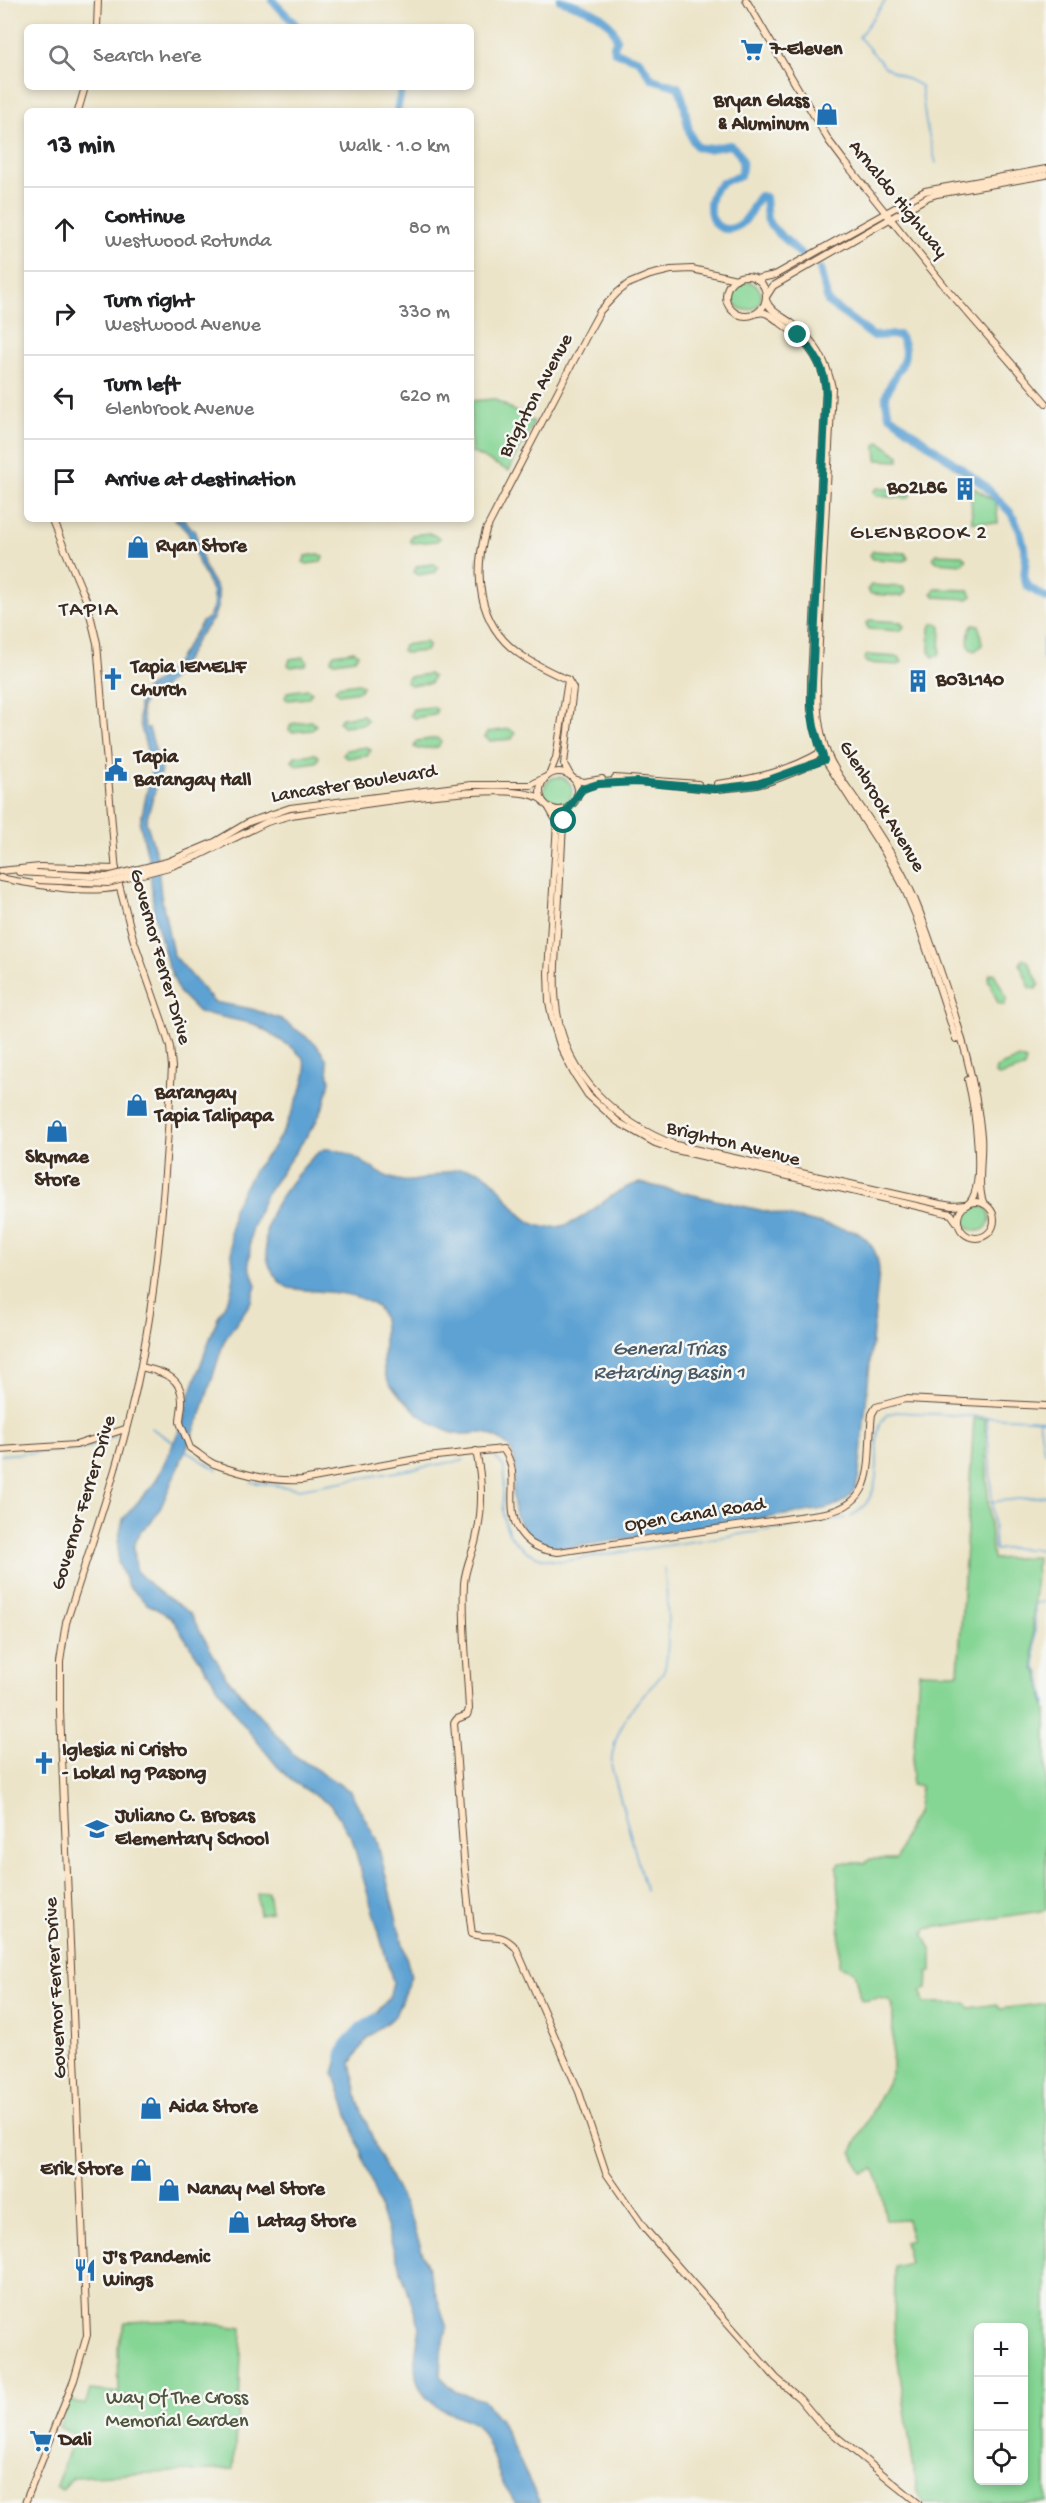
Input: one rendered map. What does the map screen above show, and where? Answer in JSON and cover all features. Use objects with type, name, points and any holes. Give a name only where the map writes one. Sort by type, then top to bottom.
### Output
[{"type":"street","points":[[97,24],[98,0]]},
{"type":"street","name":"Arnaldo Highway","points":[[746,0],[829,141],[890,219],[1046,403]]},
{"type":"street","points":[[79,108],[84,90]]},
{"type":"street","points":[[756,279],[775,275],[914,196],[935,188],[1046,169]]},
{"type":"street","points":[[709,273],[724,285],[731,309],[747,316],[758,313],[768,291],[777,284],[937,194],[1046,175]]},
{"type":"street","name":"Brighton Avenue","points":[[568,680],[515,651],[496,629],[485,609],[479,587],[480,550],[486,530],[583,343],[607,302],[628,284],[650,275],[681,269],[736,279]]},
{"type":"street","points":[[727,298],[729,287],[736,279],[750,277],[756,279],[764,287],[766,298]]},
{"type":"street","name":"Glenbrook Avenue","points":[[766,298],[771,309],[795,326],[814,344],[825,362],[832,388],[817,694],[823,751]]},
{"type":"street","name":"Glenbrook Avenue","points":[[758,313],[766,313],[807,344],[820,364],[826,387],[811,704],[827,759],[903,885],[916,916],[958,1045],[970,1087],[977,1137],[976,1189],[974,1198],[968,1204]]},
{"type":"street","name":"Governor Ferrer Drive","points":[[24,2503],[74,2380],[87,2335],[60,1662],[66,1623],[125,1429],[141,1367],[161,1219],[172,1066],[165,1029],[119,887],[97,643],[87,602],[53,522]]},
{"type":"street","points":[[568,680],[556,758],[540,788],[541,799],[549,808],[559,810],[569,807],[582,789],[614,782],[715,789],[758,784],[827,759]]},
{"type":"street","points":[[568,680],[573,691],[564,764],[577,784],[578,795]]},
{"type":"street","points":[[546,777],[559,772],[584,782],[630,777],[715,785],[757,779],[793,766],[823,751]]},
{"type":"street","name":"Glenbrook Avenue","points":[[827,759],[893,857],[921,916],[966,1054],[974,1088],[981,1137],[981,1193],[984,1203]]},
{"type":"street","name":"Lancaster Boulevard","points":[[197,853],[262,816],[290,808],[471,785],[531,785],[546,777]]},
{"type":"street","name":"Lancaster Boulevard","points":[[0,871],[108,883],[169,867],[267,822],[292,815],[471,792],[531,793],[541,799]]},
{"type":"street","name":"Brighton Avenue","points":[[569,807],[563,824],[555,975],[556,1012],[563,1036],[577,1066],[592,1089],[607,1105],[632,1123],[676,1144],[940,1204],[952,1206],[968,1204]]},
{"type":"street","name":"Brighton Avenue","points":[[549,808],[557,822],[548,973],[551,1013],[561,1048],[588,1095],[618,1122],[664,1147],[951,1214],[959,1224]]},
{"type":"street","points":[[0,871],[40,867],[116,869]]},
{"type":"street","name":"Lancaster Boulevard","points":[[0,878],[36,876]]},
{"type":"street","points":[[0,878],[40,885],[106,889],[119,887]]},
{"type":"street","points":[[984,1203],[992,1210],[995,1220],[992,1230],[977,1238],[969,1236],[959,1224],[959,1214],[968,1204],[984,1203]]},
{"type":"street","name":"Open Canal Road","points":[[141,1367],[168,1374],[177,1381],[182,1394],[181,1425],[188,1436],[190,1448],[214,1463],[247,1474],[288,1480],[476,1451],[485,1450],[503,1454],[510,1461],[513,1473],[511,1508],[519,1530],[528,1541],[541,1549],[554,1552],[819,1514],[844,1508],[858,1496],[865,1483],[872,1414],[876,1407],[905,1399],[1046,1406]]},
{"type":"street","points":[[0,1450],[80,1444],[125,1429]]},
{"type":"street","points":[[476,1451],[482,1474],[480,1508],[477,1533],[464,1582],[464,1639],[470,1709],[467,1715],[457,1719],[454,1723],[463,1821],[465,1885],[472,1934],[497,1935],[516,1948],[579,2092],[606,2173],[619,2195],[645,2229],[776,2378],[800,2397],[820,2423],[918,2503]]},
{"type":"green space","points":[[747,282],[757,286],[761,296],[757,306],[747,310],[737,306],[733,296],[737,286]]},
{"type":"green space","points":[[494,399],[534,422],[509,471],[474,454],[474,401]]},
{"type":"green space","points":[[880,442],[899,456],[899,461],[877,460],[876,445]]},
{"type":"green space","points":[[877,488],[908,490],[911,495],[907,498],[876,496],[873,492]]},
{"type":"green space","points":[[974,488],[996,502],[998,523],[972,522],[971,495]]},
{"type":"green space","points":[[429,533],[440,538],[437,541],[413,543],[410,541],[412,535]]},
{"type":"green space","points":[[873,551],[905,553],[908,558],[904,561],[873,559],[870,555]]},
{"type":"green space","points":[[319,554],[323,557],[321,562],[307,564],[303,562],[306,556]]},
{"type":"green space","points":[[937,554],[962,555],[966,560],[962,564],[937,562],[933,558]]},
{"type":"green space","points":[[434,564],[438,567],[436,572],[418,575],[414,572],[417,566]]},
{"type":"green space","points":[[871,585],[903,587],[906,592],[902,596],[871,594],[867,590]]},
{"type":"green space","points":[[935,589],[969,590],[972,596],[968,599],[935,597],[932,593]]},
{"type":"green space","points":[[870,620],[901,622],[904,627],[900,631],[869,629],[866,624]]},
{"type":"green space","points":[[937,623],[941,627],[940,652],[939,655],[933,657],[929,651],[930,628],[932,624]]},
{"type":"green space","points":[[973,625],[979,625],[982,645],[975,651],[970,649],[968,643]]},
{"type":"green space","points":[[425,642],[429,645],[426,651],[405,653],[402,651],[404,645]]},
{"type":"green space","points":[[354,651],[358,654],[355,659],[335,662],[331,660],[334,654]]},
{"type":"green space","points":[[867,655],[899,657],[902,662],[898,665],[867,663],[864,659]]},
{"type":"green space","points":[[303,657],[307,661],[306,665],[291,667],[288,665],[290,659]]},
{"type":"green space","points":[[429,674],[433,677],[430,683],[410,685],[406,682],[409,677]]},
{"type":"green space","points":[[358,683],[363,686],[359,691],[339,694],[335,690],[338,686]]},
{"type":"green space","points":[[307,689],[312,692],[308,698],[288,700],[285,698],[287,692]]},
{"type":"green space","points":[[433,707],[437,710],[434,715],[414,718],[410,715],[413,709]]},
{"type":"green space","points":[[363,715],[367,720],[364,724],[343,726],[339,722],[342,718]]},
{"type":"green space","points":[[311,721],[316,725],[312,730],[292,732],[289,730],[291,724]]},
{"type":"green space","points":[[509,729],[515,733],[512,739],[490,741],[485,737],[488,732]]},
{"type":"green space","points":[[437,738],[441,741],[438,747],[418,749],[414,747],[417,741]]},
{"type":"green space","points":[[366,747],[371,750],[367,756],[347,758],[343,755],[346,750]]},
{"type":"green space","points":[[315,754],[319,757],[316,762],[296,765],[292,761],[295,756]]},
{"type":"green space","points":[[558,777],[568,781],[572,791],[568,801],[558,805],[548,801],[544,791],[548,781]]},
{"type":"green space","points":[[1023,959],[1028,961],[1039,984],[1036,989],[1030,988],[1020,964]]},
{"type":"green space","points":[[994,973],[1007,998],[1004,1005],[998,1003],[988,979],[990,974]]},
{"type":"green space","points":[[1019,1058],[1026,1061],[1024,1068],[999,1076],[995,1074],[996,1068]]},
{"type":"green space","points":[[977,1205],[986,1209],[990,1218],[986,1227],[977,1231],[968,1227],[964,1218],[968,1209]]},
{"type":"green space","points":[[974,1418],[985,1419],[993,1559],[1037,1557],[1033,1619],[1034,1669],[1038,1672],[1046,1711],[1046,1910],[926,1929],[924,1935],[932,1952],[932,1972],[928,1973],[927,1989],[921,1991],[924,2003],[965,2003],[970,2008],[997,2004],[1000,2009],[1046,2003],[1046,2503],[924,2503],[917,2492],[894,2333],[895,2267],[909,2263],[904,2241],[911,2239],[907,2219],[886,2220],[874,2169],[861,2173],[852,2151],[892,2073],[893,2006],[889,2000],[879,1998],[863,2001],[860,1998],[854,1971],[839,1966],[840,1908],[837,1867],[840,1863],[865,1863],[870,1859],[897,1859],[908,1826],[917,1813],[921,1786],[911,1785],[919,1672],[958,1673]]},
{"type":"green space","points":[[268,1892],[271,1912],[260,1914],[257,1894]]},
{"type":"green space","name":"Way Of The Cross Memorial Garden","points":[[186,2320],[242,2328],[238,2431],[236,2431],[233,2469],[73,2477],[62,2490],[56,2486],[74,2434],[59,2427],[70,2400],[85,2405],[90,2390],[119,2393],[118,2346],[125,2322]]},
{"type":"water","points":[[178,522],[187,522],[195,532],[205,568],[218,591],[218,605],[213,619],[198,637],[174,677],[161,689],[150,691],[145,697],[141,710],[145,728],[149,728],[161,770],[146,821],[157,857],[161,895],[173,954],[214,1002],[252,1009],[281,1019],[315,1043],[326,1058],[330,1081],[325,1103],[315,1124],[266,1194],[251,1230],[249,1264],[256,1286],[251,1302],[224,1341],[200,1417],[161,1507],[150,1524],[140,1531],[134,1547],[136,1571],[154,1588],[190,1613],[226,1677],[295,1756],[350,1791],[377,1841],[411,1976],[395,2016],[366,2039],[351,2063],[358,2101],[377,2150],[413,2223],[447,2328],[441,2356],[440,2376],[456,2392],[483,2400],[500,2420],[540,2503],[515,2503],[501,2479],[489,2446],[479,2428],[436,2406],[426,2397],[416,2377],[415,2366],[420,2327],[334,2073],[340,2052],[389,1998],[393,1982],[352,1839],[332,1806],[295,1783],[278,1767],[239,1719],[171,1617],[147,1604],[128,1586],[118,1562],[118,1542],[123,1519],[156,1481],[183,1422],[187,1403],[217,1319],[231,1293],[234,1276],[230,1234],[233,1208],[255,1169],[284,1130],[302,1088],[306,1072],[304,1059],[293,1048],[254,1024],[199,1012],[179,992],[167,962],[154,913],[149,861],[140,824],[152,769],[139,720],[139,704],[146,689],[165,675],[178,660],[202,622],[209,617],[214,604],[212,590],[199,564],[188,533]]},
{"type":"water","name":"General Trias Retarding Basin 1","points":[[324,1149],[355,1157],[393,1179],[403,1181],[422,1179],[461,1169],[479,1171],[496,1184],[525,1218],[533,1224],[544,1227],[558,1227],[570,1223],[616,1193],[641,1183],[857,1232],[873,1248],[879,1271],[859,1475],[852,1494],[838,1505],[824,1509],[559,1549],[540,1544],[532,1539],[521,1526],[514,1508],[514,1461],[508,1446],[488,1434],[457,1434],[438,1427],[397,1393],[385,1374],[384,1326],[379,1310],[374,1305],[354,1296],[289,1288],[274,1275],[266,1245],[271,1214],[279,1198],[297,1175],[312,1157]]},
{"type":"waterway","points":[[272,0],[295,24]]},
{"type":"waterway","points":[[560,0],[587,9],[609,23],[617,40],[614,46],[615,52],[639,60],[652,79],[678,87],[684,102],[690,133],[697,147],[707,149],[730,145],[740,155],[742,163],[740,176],[722,183],[715,189],[711,198],[711,215],[715,223],[721,228],[728,229],[738,226],[745,220],[760,196],[765,197],[767,219],[772,227],[804,257]]},
{"type":"waterway","points":[[886,0],[859,37],[885,67],[921,86],[926,124],[936,163]]},
{"type":"waterway","points":[[398,108],[401,90]]},
{"type":"waterway","points":[[820,269],[828,302],[873,336],[899,335],[905,351],[904,359],[886,396],[889,415],[985,486],[1011,513],[1020,531],[1026,556],[1024,578],[1027,586],[1046,598]]},
{"type":"waterway","points":[[1046,641],[1046,657]]},
{"type":"waterway","points":[[851,1517],[865,1505],[873,1492],[878,1435],[881,1424],[888,1414],[896,1412],[1046,1420]]},
{"type":"waterway","points":[[987,1417],[995,1550],[1012,1548],[1046,1550]]},
{"type":"waterway","points":[[1039,1420],[1044,1452],[1046,1452]]},
{"type":"waterway","points":[[151,1428],[173,1442]]},
{"type":"waterway","points":[[0,1455],[84,1449],[116,1435]]},
{"type":"waterway","points":[[185,1450],[217,1470]]},
{"type":"waterway","points":[[495,1457],[504,1467],[503,1515],[512,1537],[528,1552],[559,1561],[846,1518]]},
{"type":"waterway","points":[[251,1482],[299,1489],[464,1460]]},
{"type":"waterway","points":[[990,1502],[1046,1496]]},
{"type":"waterway","points":[[646,1891],[611,1765],[614,1745],[625,1719],[664,1670],[668,1635],[664,1568]]},
{"type":"waterway","points":[[1046,1602],[1035,1603],[1035,1668],[1039,1670],[1046,1705]]},
{"type":"waterway","points":[[340,2058],[348,2039],[376,2017]]},
{"type":"place","name":"7-Eleven","points":[[752,50]]},
{"type":"place","name":"Bryan Glass & Aluminum","points":[[827,114]]},
{"type":"place","name":"B02L86","points":[[965,489]]},
{"type":"place","name":"Ryan Store","points":[[138,547]]},
{"type":"place","name":"Tapia IEMELIF Church","points":[[113,679]]},
{"type":"place","name":"B03L140","points":[[918,681]]},
{"type":"place","name":"Tapia Barangay Hall","points":[[116,770]]},
{"type":"place","name":"Barangay Tapia Talipapa","points":[[137,1105]]},
{"type":"place","name":"Skymae Store","points":[[57,1131]]},
{"type":"place","name":"Iglesia ni Cristo - Lokal ng Pasong","points":[[44,1763]]},
{"type":"place","name":"Juliano C. Brosas Elementary School","points":[[97,1829]]},
{"type":"place","name":"Aida Store","points":[[151,2108]]},
{"type":"place","name":"Erik Store","points":[[141,2170]]},
{"type":"place","name":"Nanay Mel Store","points":[[169,2190]]},
{"type":"place","name":"Latag Store","points":[[239,2222]]},
{"type":"place","name":"J's Pandemic Wings","points":[[85,2270]]},
{"type":"place","name":"Dali","points":[[41,2441]]},
{"type":"district","name":"GLENBROOK 2","points":[[919,534]]},
{"type":"district","name":"TAPIA","points":[[89,611]]},
{"type":"route","points":[[564,821],[566,812],[582,789],[598,784],[637,782],[715,789],[758,784],[824,760],[811,710],[811,680],[826,393],[825,379],[820,364],[798,335]]}]
